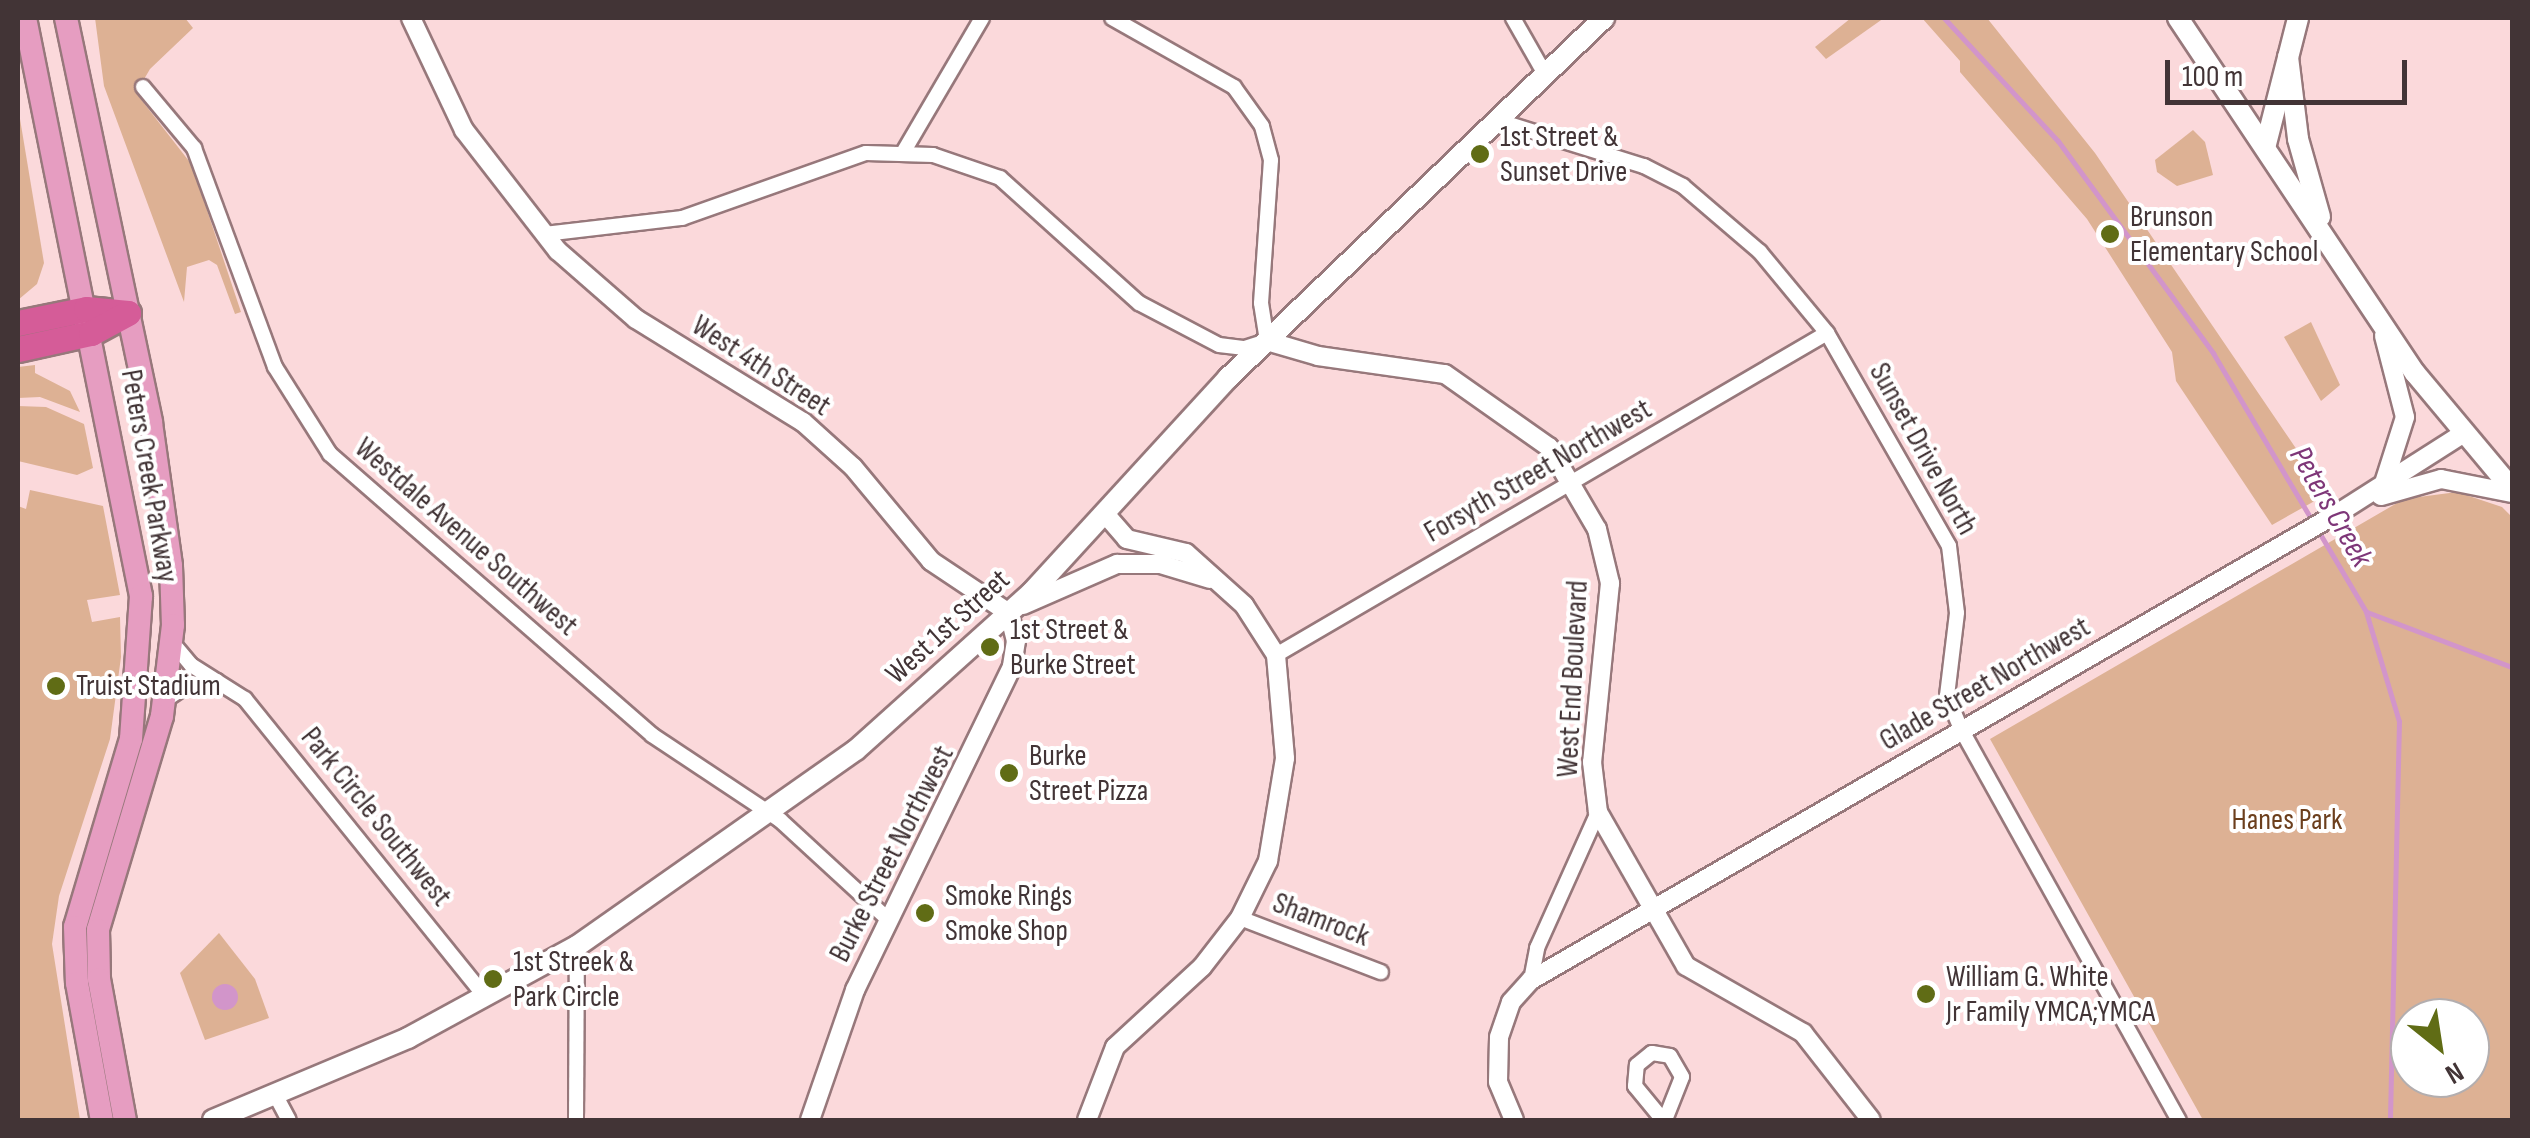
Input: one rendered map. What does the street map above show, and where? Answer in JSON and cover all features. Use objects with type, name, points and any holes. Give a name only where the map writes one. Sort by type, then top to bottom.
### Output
[{"type":"highway","points":[[18,349],[89,321],[128,312]]},
{"type":"highway","points":[[18,323],[89,321]]},
{"type":"main road","name":"Peters Creek Parkway","points":[[25,18],[137,556],[142,624],[131,738],[75,927],[76,982],[102,1120]]},
{"type":"main road","name":"Peters Creek Parkway","points":[[66,18],[128,312],[169,538],[172,642],[164,701],[98,930],[99,979],[125,1120]]},
{"type":"main road","name":"West 1st Street","points":[[214,1120],[276,1096],[485,996],[577,946],[856,750],[1010,612],[1267,341],[1604,18]]},
{"type":"main road","points":[[2178,18],[2266,144],[2379,322],[2512,491]]},
{"type":"main road","points":[[2266,144],[2298,18]]},
{"type":"main road","points":[[2288,57],[2298,139],[2326,238]]},
{"type":"street","name":"West 4th Street","points":[[411,18],[464,130],[545,234],[636,319],[803,422],[853,466],[931,561],[1010,612]]},
{"type":"street","points":[[904,151],[982,18]]},
{"type":"street","points":[[545,234],[682,218],[728,205],[827,162],[904,151],[965,162],[1000,178],[1139,303],[1196,334],[1231,348],[1267,341],[1261,303],[1270,160],[1262,126],[1234,87],[1149,44],[1112,18]]},
{"type":"street","points":[[1513,18],[1545,74]]},
{"type":"street","name":"Westdale Avenue Southwest","points":[[142,87],[194,148],[275,367],[330,454],[652,735],[770,813],[890,921]]},
{"type":"street","name":"Sunset Drive North","points":[[1496,120],[1644,166],[1683,186],[1749,242],[1827,333],[1949,546],[1957,613],[1947,696],[1961,729],[2180,1120]]},
{"type":"street","points":[[2379,322],[2402,385],[2405,417],[2383,485]]},
{"type":"street","name":"Forsyth Street Northwest","points":[[1276,655],[1827,333]]},
{"type":"street","name":"West End Boulevard","points":[[1267,341],[1318,356],[1445,374],[1526,428],[1574,482],[1597,529],[1610,583],[1592,762],[1598,812],[1686,966],[1803,1032],[1871,1120]]},
{"type":"street","name":"Glade Street Northwest","points":[[1514,1120],[1498,1082],[1499,1037],[1511,1002],[1532,980],[2343,510],[2464,433]]},
{"type":"street","points":[[2343,510],[2442,479],[2512,491]]},
{"type":"street","points":[[1088,1120],[1114,1047],[1202,967],[1240,918],[1268,861],[1282,796],[1285,717],[1276,655],[1244,605],[1186,553],[1126,539],[1104,513]]},
{"type":"street","points":[[1010,612],[1074,578],[1117,564],[1160,564],[1218,582]]},
{"type":"street","name":"Burke Street Northwest","points":[[810,1120],[830,1051],[1012,666],[1016,641],[1010,612]]},
{"type":"street","name":"Park Circle Southwest","points":[[172,642],[191,665],[245,699],[485,996]]},
{"type":"street","points":[[164,701],[188,686],[217,681]]},
{"type":"street","name":"Glade Street Northwest","points":[[1532,980],[1537,948],[1598,812]]},
{"type":"street","name":"Shamrock","points":[[1240,918],[1381,972]]},
{"type":"street","points":[[576,1120],[577,946]]},
{"type":"street","points":[[1652,1053],[1670,1056],[1682,1077],[1664,1120],[1636,1086],[1637,1065],[1652,1053]]},
{"type":"street","points":[[276,1096],[289,1120]]},
{"type":"green space","points":[[95,18],[185,18],[193,28],[150,69],[136,93],[192,165],[241,312],[235,314],[217,265],[209,260],[187,267],[184,302],[104,86]]},
{"type":"green space","points":[[1851,18],[1884,18],[1826,59],[1815,47]]},
{"type":"green space","points":[[1922,18],[1987,18],[2095,153],[2327,494],[2272,525],[2176,381],[2172,352],[2087,219],[1960,72],[1960,61]]},
{"type":"green space","points":[[18,107],[44,263],[37,284],[18,300]]},
{"type":"green space","points":[[2193,130],[2205,142],[2213,175],[2177,186],[2157,172],[2155,160]]},
{"type":"green space","points":[[2311,322],[2340,385],[2321,401],[2284,337]]},
{"type":"green space","points":[[35,365],[35,373],[70,391],[80,412],[40,397],[18,398],[18,367]]},
{"type":"green space","points":[[18,406],[46,407],[84,424],[93,468],[77,475],[18,461]]},
{"type":"green space","points":[[30,490],[103,506],[120,595],[87,600],[92,622],[120,617],[121,657],[110,739],[59,896],[52,944],[80,1120],[18,1120],[18,506],[26,509]]},
{"type":"green space","name":"Hanes Park","points":[[2457,492],[2502,507],[2512,517],[2512,1120],[2203,1120],[1990,739],[2404,499]]},
{"type":"green space","points":[[219,933],[255,979],[269,1018],[205,1040],[180,973]]},
{"type":"shaded area","points":[[225,984],[234,988],[238,997],[234,1006],[225,1010],[216,1006],[212,997],[216,988]]},
{"type":"waterway","name":"Peters Creek","points":[[1944,18],[2058,141],[2213,353],[2366,612],[2399,721],[2390,1120]]},
{"type":"waterway","points":[[2367,612],[2512,667]]},
{"type":"place","name":"1st Street & Sunset Drive","points":[[1480,154]]},
{"type":"place","name":"Brunson Elementary School","points":[[2110,234]]},
{"type":"place","name":"1st Street & Burke Street","points":[[990,647]]},
{"type":"place","name":"Truist Stadium","points":[[56,686]]},
{"type":"place","name":"Burke Street Pizza","points":[[1009,773]]},
{"type":"place","name":"Smoke Rings Smoke Shop","points":[[925,913]]},
{"type":"place","name":"1st Streek & Park Circle","points":[[493,979]]},
{"type":"place","name":"William G. White Jr Family YMCA;YMCA","points":[[1926,994]]}]
